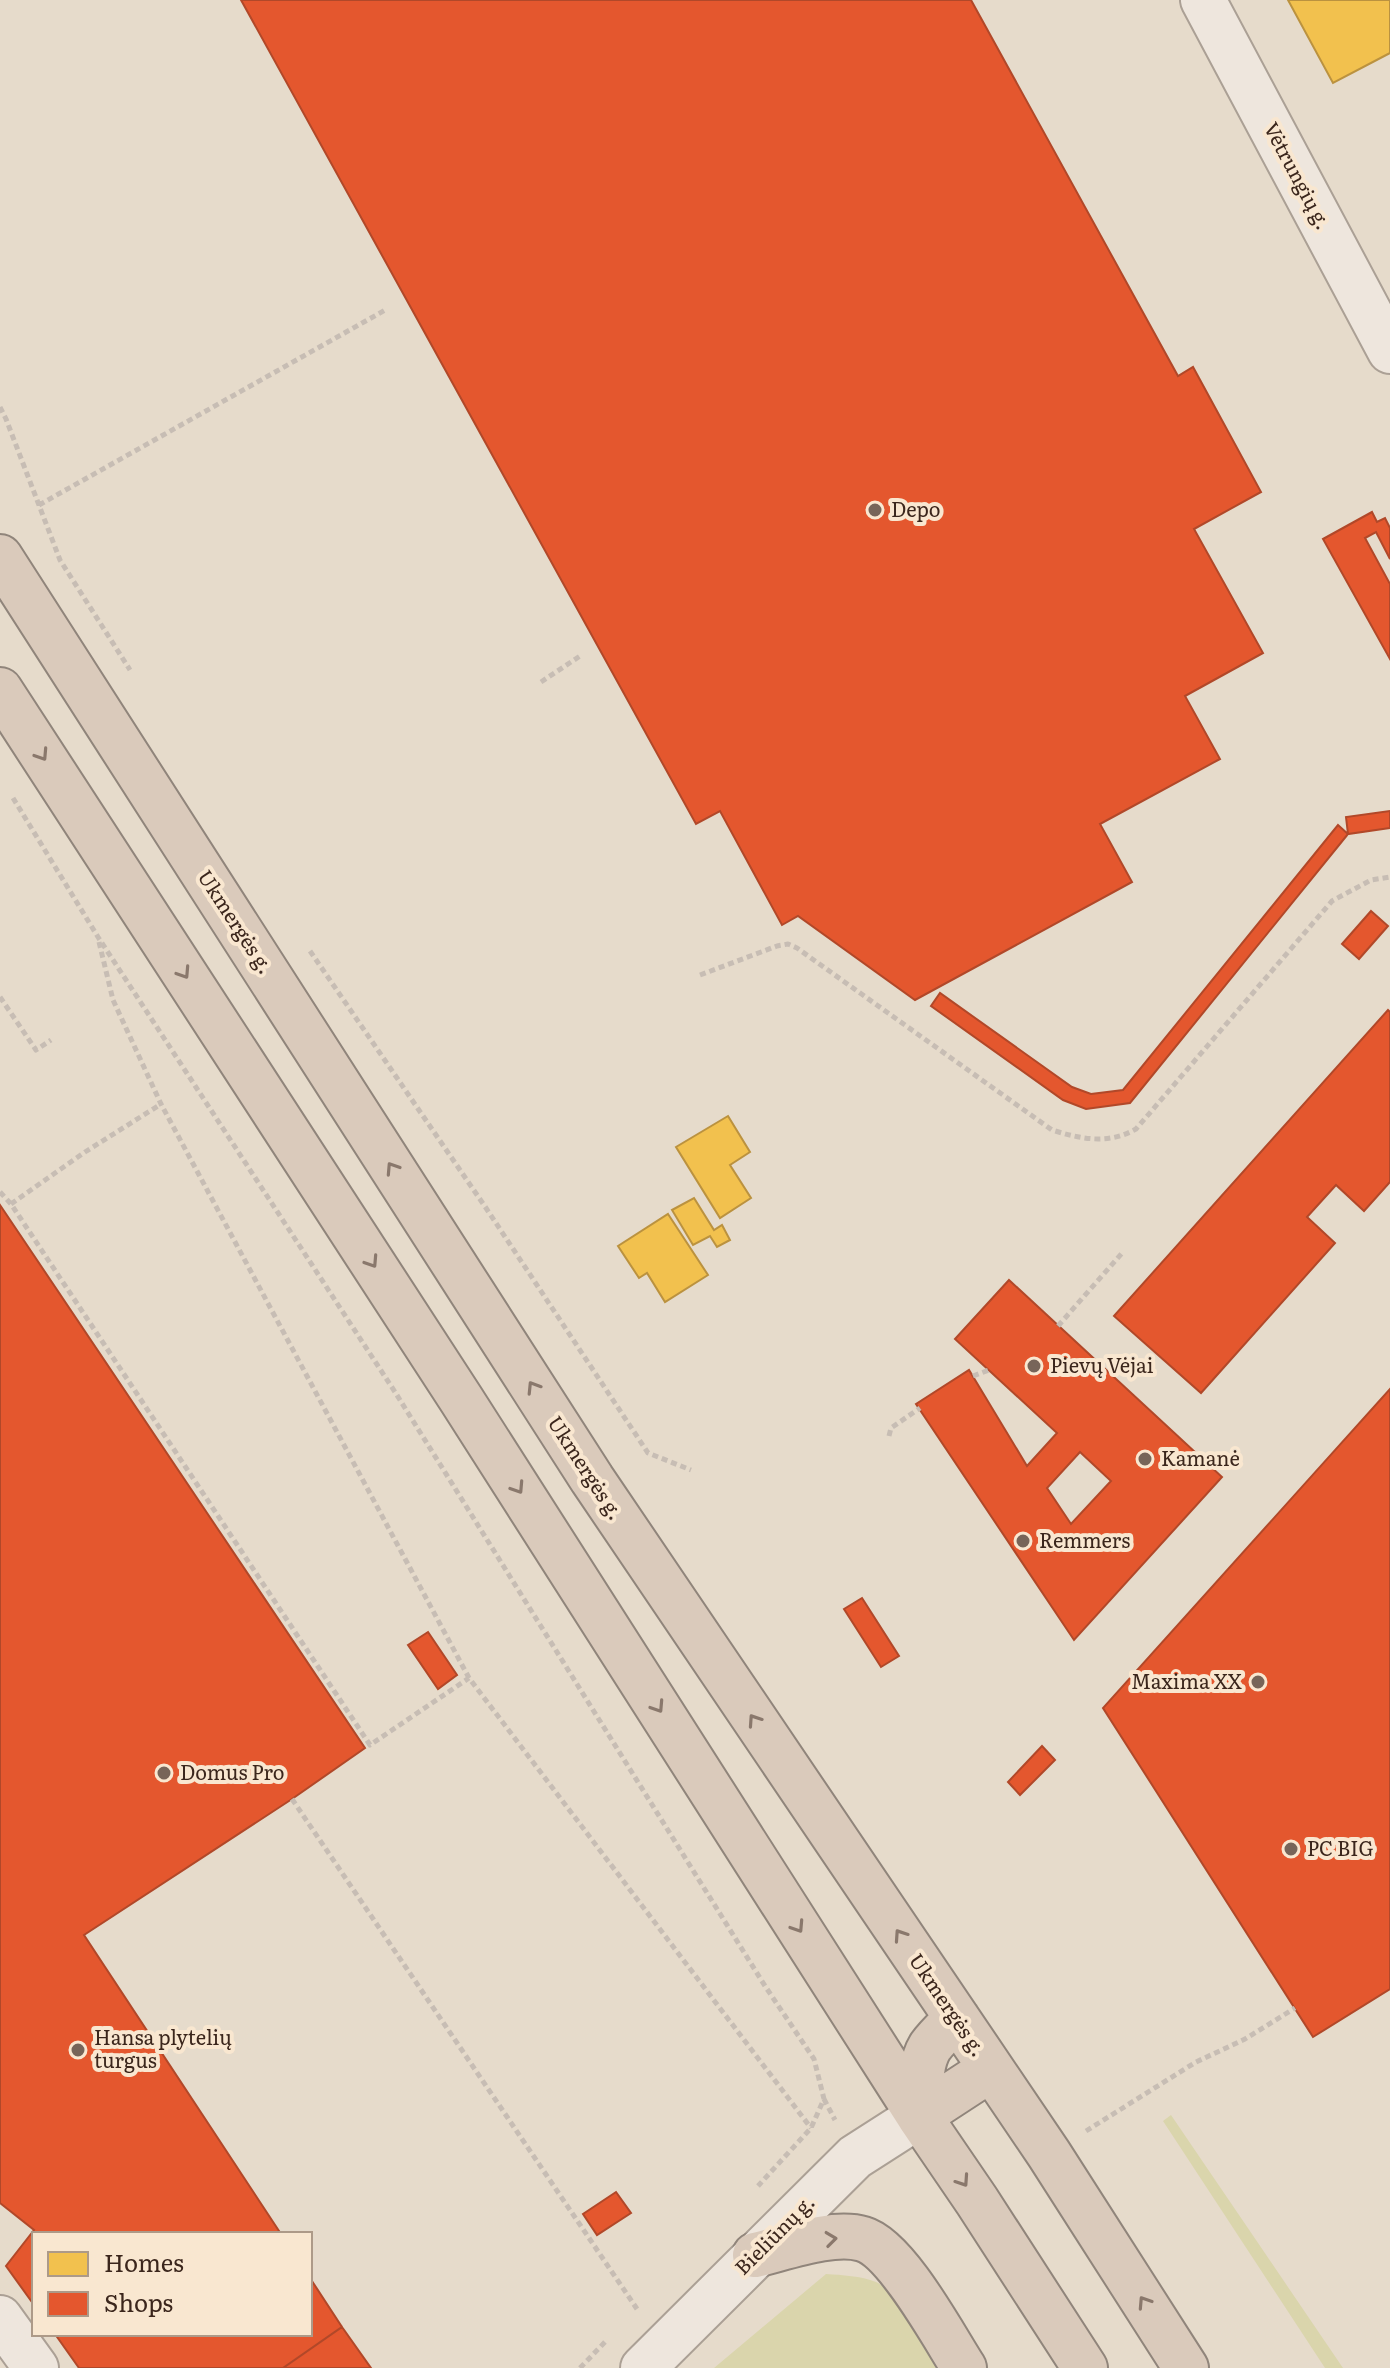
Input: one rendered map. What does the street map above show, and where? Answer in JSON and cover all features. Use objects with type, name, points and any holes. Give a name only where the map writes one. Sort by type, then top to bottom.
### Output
[{"type":"highway","name":"Ukmergės g.","points":[[0,557],[592,1479],[1049,2154],[1186,2368]]},
{"type":"highway","points":[[0,690],[461,1399],[919,2116],[1085,2368]]},
{"type":"highway","points":[[919,2116],[925,2061],[931,2047],[957,2018]]},
{"type":"highway","points":[[919,2116],[991,2069]]},
{"type":"highway","points":[[755,2255],[837,2237],[865,2239],[889,2258],[907,2278],[964,2368]]},
{"type":"street","name":"Vėtrungių g.","points":[[1203,0],[1390,351]]},
{"type":"street","name":"Bieliūnų g.","points":[[643,2368],[855,2157],[919,2116]]},
{"type":"street","points":[[0,2318],[36,2368]]},
{"type":"path","points":[[39,505],[387,309]]},
{"type":"path","points":[[0,407],[60,560],[137,681]]},
{"type":"path","points":[[541,682],[580,656]]},
{"type":"path","points":[[8,790],[98,937],[395,1392],[765,1986],[814,2059],[824,2099],[811,2128],[748,2196]]},
{"type":"path","points":[[700,975],[788,944],[1052,1130],[1095,1140],[1117,1138],[1136,1129],[1332,901],[1371,880],[1390,877]]},
{"type":"path","points":[[98,937],[113,1000],[161,1104],[469,1678],[811,2128]]},
{"type":"path","points":[[308,948],[486,1208],[648,1453],[691,1470]]},
{"type":"path","points":[[0,997],[36,1050],[51,1040]]},
{"type":"path","points":[[11,1204],[161,1104]]},
{"type":"path","points":[[0,1192],[11,1204],[370,1745],[469,1678]]},
{"type":"path","points":[[1058,1326],[1123,1252]]},
{"type":"path","points":[[973,1376],[989,1370]]},
{"type":"path","points":[[889,1436],[891,1428],[920,1408]]},
{"type":"path","points":[[292,1799],[637,2309],[628,2319]]},
{"type":"path","points":[[580,2368],[608,2338]]},
{"type":"shaded area","points":[[1171,2115],[1343,2368],[1325,2368],[1163,2121]]},
{"type":"shaded area","points":[[826,2274],[864,2278],[885,2288],[912,2320],[941,2368],[714,2368]]},
{"type":"building: Homes","points":[[1288,0],[1390,0],[1390,53],[1333,83]]},
{"type":"building: Homes","points":[[728,1116],[750,1152],[730,1165],[751,1198],[720,1218],[676,1147]]},
{"type":"building: Homes","points":[[694,1198],[714,1230],[722,1225],[730,1240],[717,1247],[710,1236],[693,1245],[672,1210]]},
{"type":"building: Homes","points":[[668,1214],[708,1275],[665,1302],[647,1273],[639,1278],[618,1246]]},
{"type":"building: Shops","name":"Depo","points":[[241,0],[971,0],[1178,376],[1193,367],[1261,492],[1194,529],[1263,653],[1185,696],[1220,759],[1100,824],[1132,882],[915,1000],[798,916],[782,925],[720,811],[696,824]]},
{"type":"building: Shops","points":[[1372,512],[1377,522],[1385,518],[1390,528],[1390,559],[1376,532],[1365,538],[1390,584],[1390,659],[1323,539]]},
{"type":"building: Shops","points":[[1390,811],[1390,828],[1348,834],[1346,817]]},
{"type":"building: Shops","points":[[1338,825],[1348,834],[1130,1103],[1086,1109],[1063,1100],[931,1006],[940,993],[1072,1087],[1091,1094],[1123,1090]]},
{"type":"building: Shops","points":[[1371,911],[1388,926],[1359,959],[1342,944]]},
{"type":"building: Shops","points":[[1388,1010],[1390,1182],[1364,1211],[1336,1185],[1307,1217],[1335,1243],[1201,1393],[1114,1316]]},
{"type":"building: Shops","name":"Domus Pro","points":[[0,1205],[365,1748],[84,1935],[280,2232],[32,2232],[34,2230],[0,2203]]},
{"type":"building: Shops","name":"Kamanė","points":[[1009,1280],[1222,1477],[1074,1640],[916,1404],[969,1370],[1027,1466],[1057,1433],[955,1339]],"holes":[[[1080,1452],[1111,1481],[1071,1524],[1047,1488]]]},
{"type":"building: Shops","name":"PC BIG","points":[[1390,1389],[1390,1989],[1313,2037],[1103,1708]]},
{"type":"building: Shops","points":[[862,1598],[899,1656],[881,1667],[844,1609]]},
{"type":"building: Shops","points":[[428,1632],[457,1675],[438,1689],[408,1645]]},
{"type":"building: Shops","points":[[1042,1746],[1055,1760],[1020,1795],[1008,1782]]},
{"type":"building: Shops","points":[[616,2192],[631,2213],[597,2235],[583,2214]]},
{"type":"building: Shops","name":"Domus Pro","points":[[32,2233],[32,2302],[6,2266]]},
{"type":"building: Shops","points":[[312,2281],[342,2327],[283,2368],[79,2368],[56,2336],[312,2336]]},
{"type":"building: Shops","points":[[342,2327],[371,2368],[283,2368]]},
{"type":"place","name":"Depo","points":[[875,510]]},
{"type":"place","name":"Pievų Vėjai","points":[[1034,1366]]},
{"type":"place","name":"Kamanė","points":[[1145,1459]]},
{"type":"place","name":"Remmers","points":[[1023,1541]]},
{"type":"place","name":"Maxima XX","points":[[1258,1682]]},
{"type":"place","name":"Domus Pro","points":[[164,1773]]},
{"type":"place","name":"PC BIG","points":[[1291,1849]]},
{"type":"place","name":"Hansa plytelių turgus","points":[[78,2050]]}]
